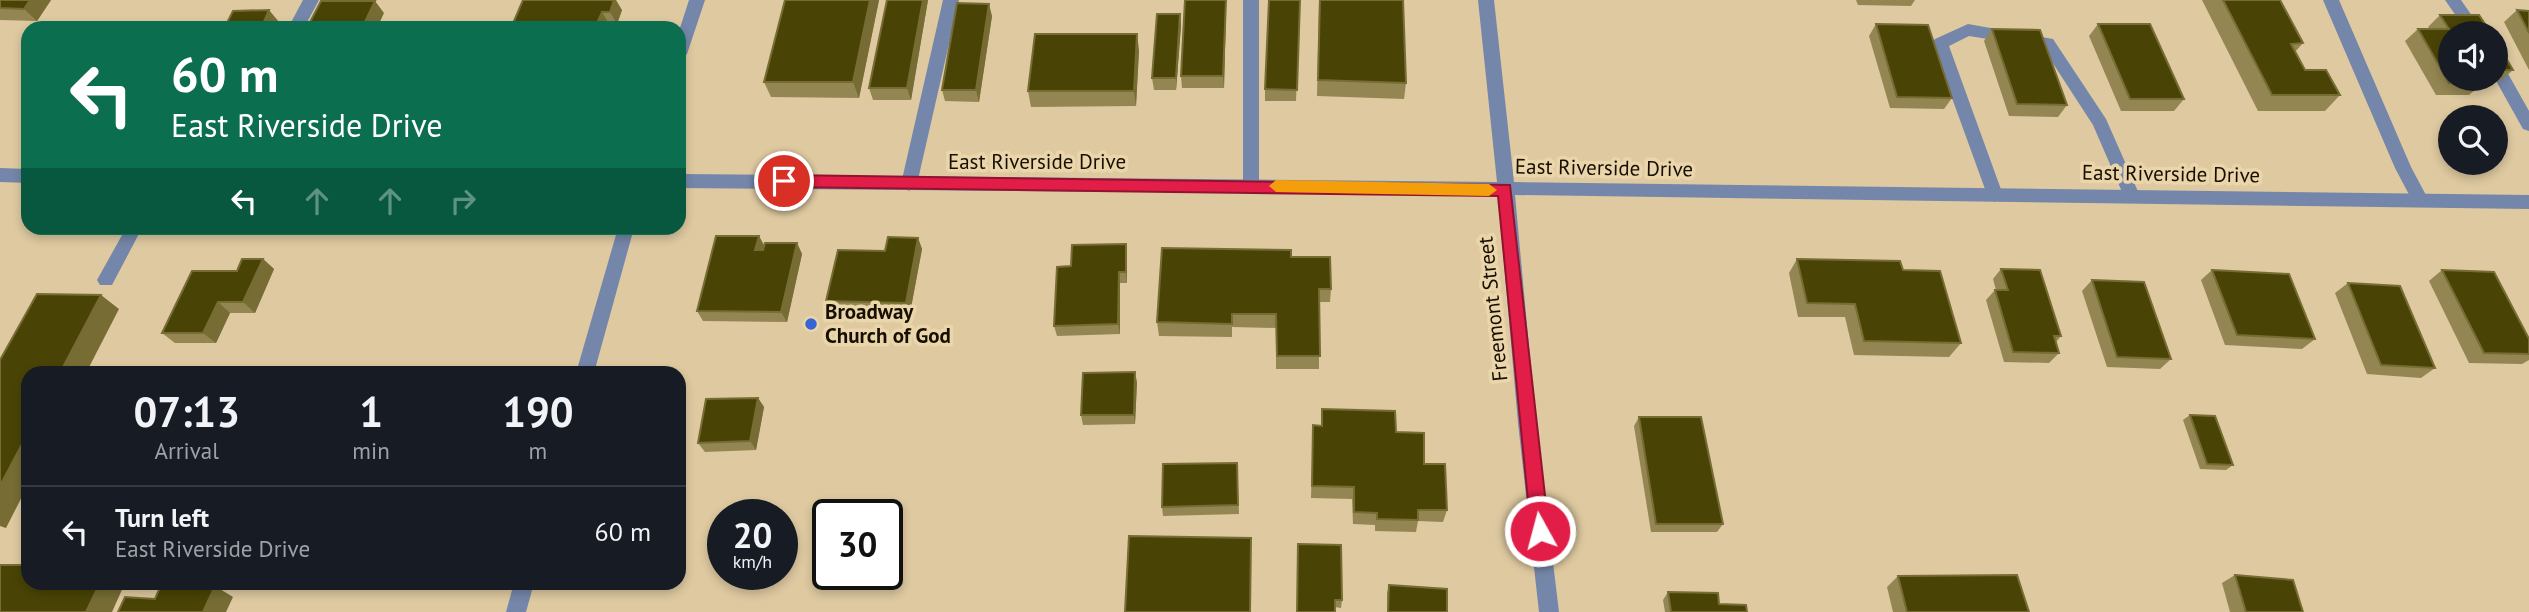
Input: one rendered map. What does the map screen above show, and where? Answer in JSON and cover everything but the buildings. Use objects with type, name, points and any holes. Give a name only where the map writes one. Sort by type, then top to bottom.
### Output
[{"type":"street","points":[[300,21],[311,0]]},
{"type":"street","points":[[686,33],[697,0]]},
{"type":"street","points":[[909,184],[951,0]]},
{"type":"street","points":[[1251,0],[1251,185]]},
{"type":"street","name":"Freemont Street","points":[[1486,0],[1549,612]]},
{"type":"street","points":[[2330,0],[2403,169],[2420,199]]},
{"type":"street","points":[[2453,0],[2468,21]]},
{"type":"street","points":[[1995,195],[1940,43],[1968,30],[2048,43],[2100,123],[2132,196]]},
{"type":"street","points":[[2508,88],[2529,125]]},
{"type":"street","points":[[0,175],[21,176]]},
{"type":"street","name":"East Riverside Drive","points":[[686,181],[1251,185],[2529,202]]},
{"type":"street","points":[[106,280],[130,235]]},
{"type":"street","points":[[587,366],[624,235]]},
{"type":"street","points":[[516,612],[522,590]]},
{"type":"slow traffic","points":[[1276,186],[1489,190]]},
{"type":"place","name":"Broadway Church of God","points":[[811,324]]},
{"type":"route","points":[[784,181],[1505,190],[1507,234],[1518,308],[1527,423],[1540,531]]}]
